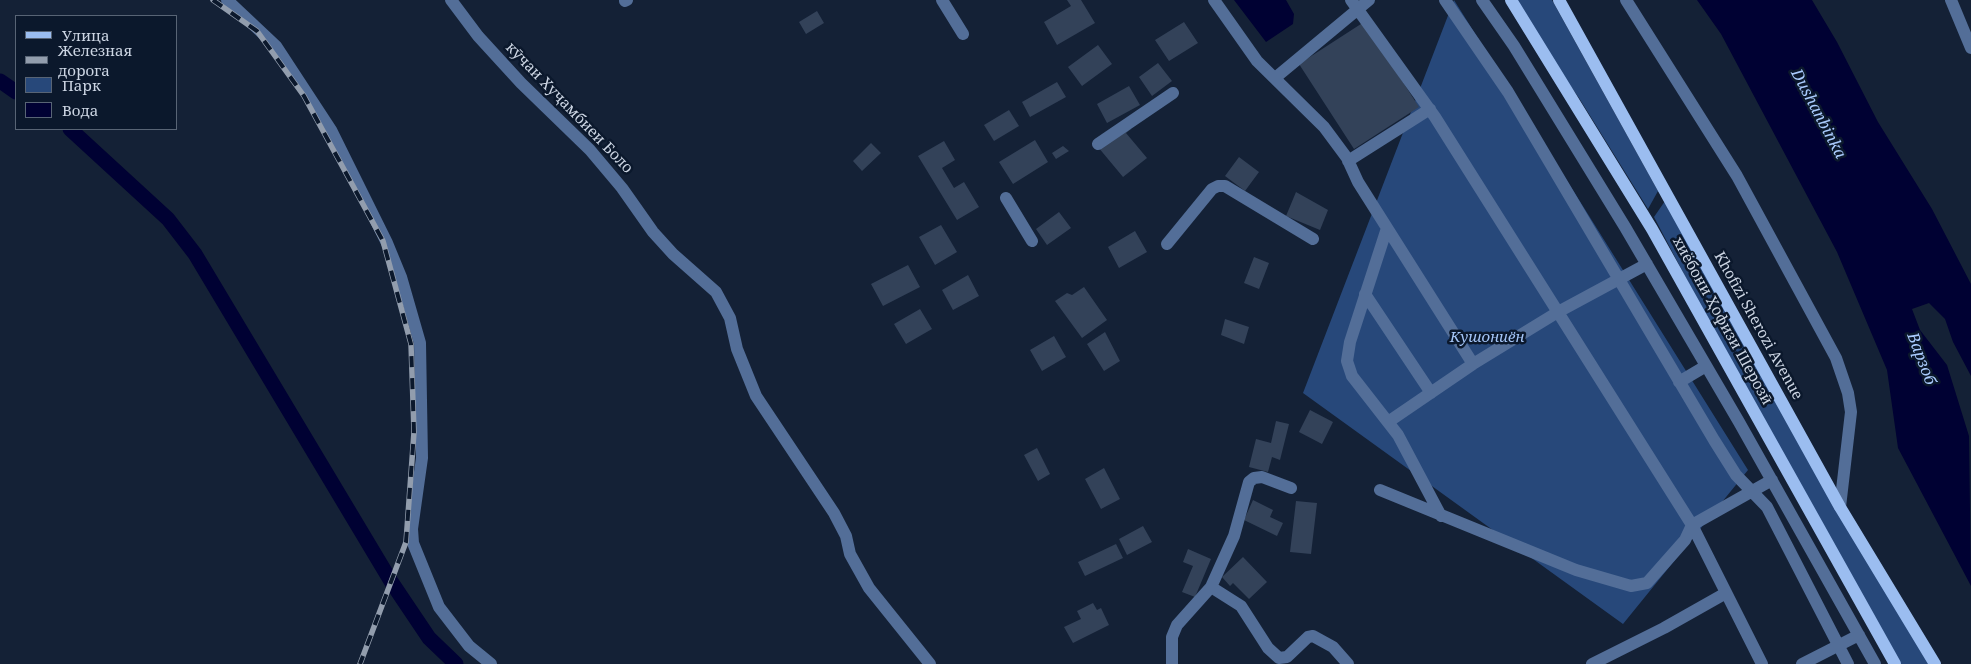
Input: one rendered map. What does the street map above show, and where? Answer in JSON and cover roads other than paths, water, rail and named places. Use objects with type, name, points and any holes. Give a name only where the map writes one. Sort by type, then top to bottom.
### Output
[{"type":"main road","name":"хиёбони Ҳофизи Шерозӣ","points":[[1511,0],[1652,229],[1895,664]]},
{"type":"main road","name":"Khofizi Sherozi Avenue","points":[[1559,0],[1840,507],[1935,664]]},
{"type":"street","points":[[227,0],[276,46],[332,130],[387,243],[401,278],[420,343],[422,458],[412,529],[413,543],[439,607],[469,646],[491,664]]},
{"type":"street","name":"кӯчаи Хуҷамбиеи Боло","points":[[451,0],[478,36],[590,150],[622,188],[653,232],[673,254],[716,292],[730,318],[737,349],[756,396],[834,513],[846,536],[850,554],[869,588],[930,664]]},
{"type":"street","points":[[942,0],[963,34]]},
{"type":"street","points":[[1214,0],[1258,61],[1324,127],[1348,161],[1358,182],[1473,364]]},
{"type":"street","points":[[1275,78],[1354,5],[1370,0]]},
{"type":"street","points":[[1445,0],[1508,92],[1736,475],[1753,491],[1774,518],[1848,664]]},
{"type":"street","points":[[1482,0],[1514,46],[1646,264],[1772,480],[1875,664]]},
{"type":"street","points":[[1626,0],[1737,176],[1836,358],[1848,393],[1851,412],[1840,507]]},
{"type":"street","points":[[1951,0],[1971,48]]},
{"type":"street","points":[[1354,5],[1430,109],[1692,525],[1762,664]]},
{"type":"street","points":[[1098,144],[1173,93]]},
{"type":"street","points":[[1348,161],[1430,109]]},
{"type":"street","points":[[1167,244],[1212,188],[1218,186],[1225,186],[1313,239]]},
{"type":"street","points":[[1006,198],[1032,241]]},
{"type":"street","points":[[1387,228],[1350,342],[1347,361],[1352,376],[1398,435],[1441,516]]},
{"type":"street","points":[[1388,422],[1473,364],[1558,312],[1646,264]]},
{"type":"street","points":[[1366,294],[1431,393]]},
{"type":"street","points":[[1679,382],[1706,366]]},
{"type":"street","points":[[1172,664],[1172,637],[1177,625],[1211,587],[1234,536],[1249,482],[1254,478],[1262,477],[1291,488]]},
{"type":"street","points":[[1380,490],[1576,570],[1631,586],[1647,583],[1685,540],[1692,525],[1772,480]]},
{"type":"street","points":[[1211,587],[1241,606],[1268,648],[1279,658],[1287,657],[1308,636],[1313,636],[1334,647],[1348,664]]},
{"type":"street","points":[[1592,664],[1664,628],[1726,592]]},
{"type":"street","points":[[1802,664],[1859,635]]},
{"type":"water","points":[[1234,0],[1286,0],[1294,14],[1293,24],[1266,42]]},
{"type":"water","points":[[1697,0],[1812,0],[1837,42],[1878,122],[1932,209],[1971,284],[1971,376],[1953,342],[1945,319],[1929,303],[1912,309],[1920,330],[1947,365],[1969,436],[1971,586],[1898,448],[1887,370],[1837,252],[1721,34]]},
{"type":"waterway","points":[[0,81],[15,91]]},
{"type":"waterway","points":[[71,130],[168,219],[195,254],[392,583],[429,638],[456,664]]},
{"type":"railway","points":[[213,0],[257,31],[304,96],[383,241],[411,344],[414,432],[406,542],[360,664]]},
{"type":"water label","name":"Dushanbinka","points":[[1818,114]]},
{"type":"water label","name":"Варзоб","points":[[1921,359]]},
{"type":"park label","name":"Кушониён","points":[[1487,338]]}]
